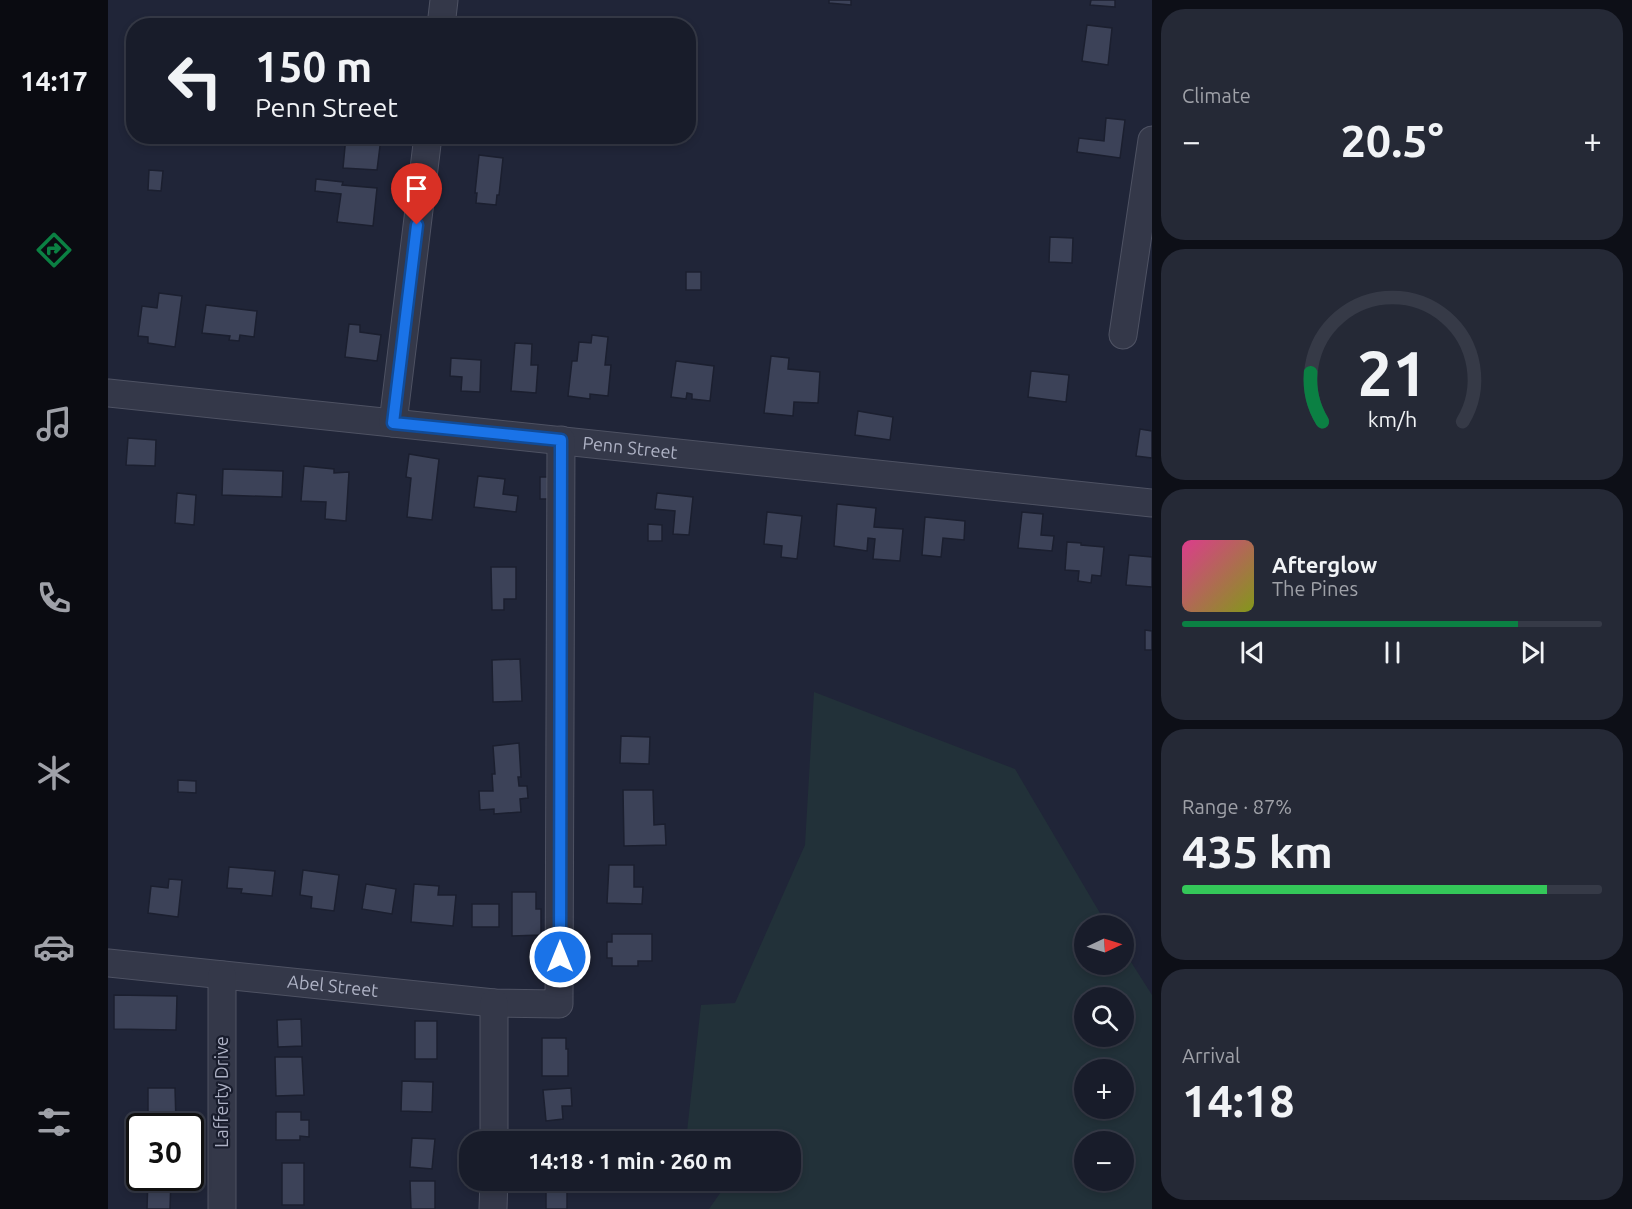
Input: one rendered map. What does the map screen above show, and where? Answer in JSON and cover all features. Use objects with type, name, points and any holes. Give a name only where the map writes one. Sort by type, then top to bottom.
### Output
[{"type":"street","points":[[442,18],[444,0]]},
{"type":"street","points":[[1123,335],[1152,140]]},
{"type":"street","points":[[393,423],[427,144]]},
{"type":"street","name":"Penn Street","points":[[108,393],[1152,503]]},
{"type":"street","name":"Abel Street","points":[[108,963],[494,1004],[559,1004],[561,440]]},
{"type":"street","name":"Lafferty Drive","points":[[222,975],[222,1209]]},
{"type":"street","points":[[494,1004],[494,1131]]},
{"type":"street","points":[[494,1191],[494,1209]]},
{"type":"shaded area","points":[[814,692],[1015,769],[1101,915],[1074,915],[1074,975],[1134,975],[1134,967],[1152,995],[1152,1209],[709,1209],[722,1191],[801,1191],[801,1131],[687,1131],[701,1005],[735,1003],[805,845]]},
{"type":"building","points":[[829,0],[851,0],[851,5],[829,3]]},
{"type":"building","points":[[1091,0],[1115,0],[1115,7],[1090,5]]},
{"type":"building","points":[[1087,25],[1112,28],[1108,65],[1082,61]]},
{"type":"building","points":[[1106,118],[1125,120],[1120,158],[1077,152],[1079,138],[1104,141]]},
{"type":"building","points":[[345,144],[380,144],[377,170],[343,168]]},
{"type":"building","points":[[479,155],[503,158],[496,205],[476,203]]},
{"type":"building","points":[[149,170],[163,171],[161,191],[148,190]]},
{"type":"building","points":[[316,179],[343,182],[342,185],[377,188],[373,226],[337,222],[341,194],[315,191]]},
{"type":"building","points":[[1050,237],[1073,238],[1072,263],[1049,262]]},
{"type":"building","points":[[686,272],[701,272],[701,290],[686,290]]},
{"type":"building","points":[[159,293],[182,296],[175,347],[148,343],[148,337],[138,336],[142,306],[157,308]]},
{"type":"building","points":[[206,305],[257,311],[254,337],[240,335],[239,341],[229,340],[230,336],[202,333]]},
{"type":"building","points":[[349,324],[360,325],[360,332],[381,335],[377,361],[345,357]]},
{"type":"building","points":[[592,335],[608,337],[605,365],[611,365],[608,396],[590,394],[590,399],[568,396],[572,361],[577,361],[579,342],[591,343]]},
{"type":"building","points":[[515,343],[532,344],[531,365],[538,365],[536,393],[511,391]]},
{"type":"building","points":[[771,356],[789,358],[788,369],[820,372],[818,403],[794,402],[793,416],[764,413]]},
{"type":"building","points":[[451,358],[481,360],[480,392],[461,391],[462,377],[450,376]]},
{"type":"building","points":[[676,361],[714,366],[710,401],[692,399],[692,394],[687,393],[686,399],[671,397]]},
{"type":"building","points":[[1031,371],[1069,375],[1066,402],[1028,397]]},
{"type":"building","points":[[858,411],[893,417],[890,440],[855,435]]},
{"type":"building","points":[[1140,429],[1152,431],[1152,458],[1136,456]]},
{"type":"building","points":[[128,438],[156,440],[155,466],[126,465]]},
{"type":"building","points":[[409,454],[439,459],[432,520],[407,517],[411,478],[406,477]]},
{"type":"building","points":[[304,466],[334,469],[334,473],[349,472],[346,521],[325,519],[326,502],[301,501]]},
{"type":"building","points":[[223,469],[283,471],[282,497],[222,495]]},
{"type":"building","points":[[478,476],[505,479],[503,494],[518,496],[516,512],[474,507]]},
{"type":"building","points":[[540,477],[550,477],[550,499],[540,499]]},
{"type":"building","points":[[177,493],[196,495],[194,525],[175,523]]},
{"type":"building","points":[[657,493],[693,497],[689,535],[673,534],[675,511],[655,509]]},
{"type":"building","points":[[837,504],[876,508],[874,527],[903,529],[900,561],[873,559],[875,539],[868,538],[867,551],[834,546]]},
{"type":"building","points":[[767,512],[802,516],[797,559],[781,557],[782,546],[764,544]]},
{"type":"building","points":[[1022,512],[1043,514],[1041,535],[1054,536],[1052,551],[1018,548]]},
{"type":"building","points":[[925,517],[965,521],[964,540],[943,538],[941,557],[922,555]]},
{"type":"building","points":[[648,524],[662,525],[662,541],[648,541]]},
{"type":"building","points":[[1067,542],[1104,547],[1101,576],[1092,575],[1091,583],[1078,581],[1079,571],[1065,570]]},
{"type":"building","points":[[1129,555],[1152,557],[1152,587],[1126,585]]},
{"type":"building","points":[[491,567],[516,567],[516,599],[504,599],[504,610],[492,610]]},
{"type":"building","points":[[1145,630],[1152,631],[1152,650],[1145,650]]},
{"type":"building","points":[[520,659],[522,701],[493,702],[492,660]]},
{"type":"building","points":[[621,736],[650,737],[649,764],[620,763]]},
{"type":"building","points":[[519,743],[521,777],[518,777],[519,786],[527,786],[528,798],[520,799],[521,812],[494,814],[494,809],[480,810],[479,791],[493,791],[492,774],[495,774],[493,746]]},
{"type":"building","points":[[178,780],[196,781],[196,793],[178,792]]},
{"type":"building","points":[[623,790],[653,790],[654,825],[665,824],[666,845],[624,846]]},
{"type":"building","points":[[609,865],[634,865],[634,887],[643,887],[642,904],[607,903]]},
{"type":"building","points":[[229,867],[275,871],[272,896],[241,893],[242,889],[227,888]]},
{"type":"building","points":[[303,870],[339,875],[334,911],[311,908],[312,897],[300,895]]},
{"type":"building","points":[[169,879],[182,880],[178,917],[148,913],[151,886],[168,888]]},
{"type":"building","points":[[366,884],[396,889],[392,914],[362,909]]},
{"type":"building","points":[[414,884],[439,886],[438,895],[456,895],[453,926],[411,922]]},
{"type":"building","points":[[512,892],[536,892],[536,909],[541,909],[541,935],[512,936]]},
{"type":"building","points":[[472,904],[499,904],[499,927],[472,927]]},
{"type":"building","points":[[612,934],[652,934],[652,961],[638,961],[638,966],[612,966],[612,958],[607,958],[607,942],[612,942]]},
{"type":"building","points":[[114,995],[177,996],[176,1030],[114,1029]]},
{"type":"building","points":[[301,1019],[302,1046],[278,1047],[277,1020]]},
{"type":"building","points":[[415,1021],[437,1021],[437,1059],[415,1059]]},
{"type":"building","points":[[542,1038],[566,1038],[568,1076],[542,1076]]},
{"type":"building","points":[[275,1057],[302,1057],[304,1095],[276,1096]]},
{"type":"building","points":[[402,1081],[433,1082],[432,1112],[401,1111]]},
{"type":"building","points":[[148,1088],[175,1088],[176,1113],[148,1113]]},
{"type":"building","points":[[571,1088],[572,1106],[562,1106],[563,1119],[546,1121],[543,1090]]},
{"type":"building","points":[[276,1112],[301,1112],[301,1120],[309,1120],[309,1137],[300,1136],[300,1140],[276,1140]]},
{"type":"building","points":[[412,1138],[435,1139],[432,1169],[410,1167]]},
{"type":"building","points":[[282,1163],[304,1163],[304,1205],[282,1205]]},
{"type":"building","points":[[410,1181],[435,1181],[435,1209],[411,1209]]},
{"type":"building","points":[[148,1191],[171,1191],[170,1209],[147,1209]]},
{"type":"building","points":[[546,1191],[567,1191],[567,1209],[546,1209]]},
{"type":"route","points":[[417,225],[393,423],[561,440],[560,957]]}]
